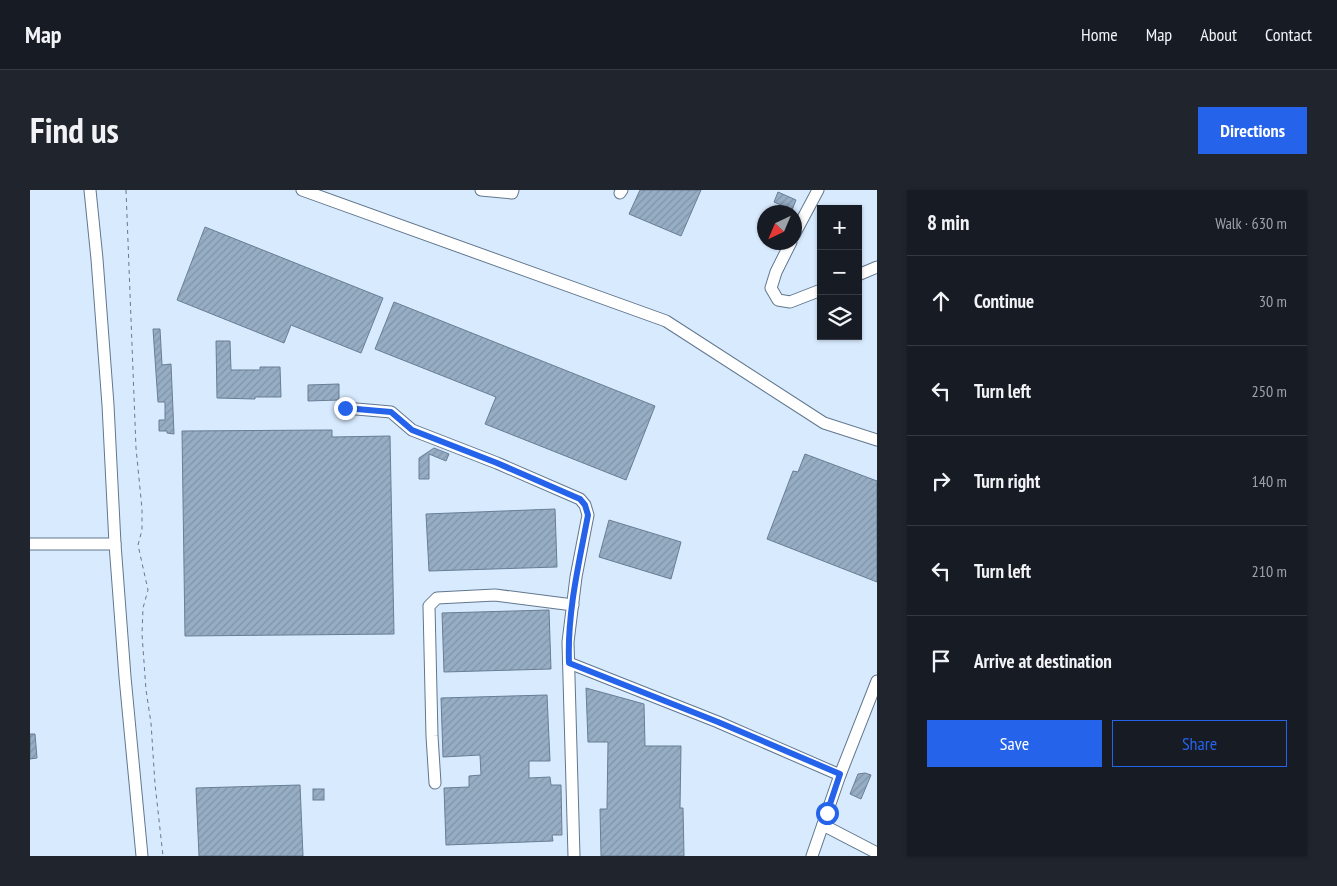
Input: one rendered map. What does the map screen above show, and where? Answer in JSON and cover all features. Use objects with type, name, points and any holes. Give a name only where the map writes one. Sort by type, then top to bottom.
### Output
[{"type":"street","points":[[90,190],[108,405],[115,544],[125,677],[142,856]]},
{"type":"street","points":[[302,190],[666,321],[824,423],[877,440]]},
{"type":"street","points":[[481,190],[512,193],[513,190]]},
{"type":"street","points":[[802,220],[818,190]]},
{"type":"street","points":[[787,250],[776,272],[771,288],[778,300],[790,302],[817,292]]},
{"type":"street","points":[[862,273],[877,267]]},
{"type":"street","points":[[345,408],[391,412],[412,430],[497,463],[580,499],[585,505],[588,515],[576,577],[568,642],[574,856]]},
{"type":"street","points":[[30,544],[115,544]]},
{"type":"street","points":[[435,783],[429,606],[437,598],[495,595],[573,605]]},
{"type":"street","points":[[569,663],[718,722],[840,774]]},
{"type":"street","points":[[812,856],[840,774],[877,681]]},
{"type":"street","points":[[823,825],[877,853]]},
{"type":"path","points":[[126,190],[136,448],[142,516],[142,530],[138,546],[148,590],[143,608],[142,634],[163,856]]},
{"type":"building","points":[[640,190],[701,190],[681,236],[629,214]]},
{"type":"building","points":[[778,192],[796,200],[794,205],[781,205],[774,202]]},
{"type":"building","points":[[205,227],[383,298],[361,353],[291,325],[284,343],[177,300]]},
{"type":"building","points":[[394,302],[655,406],[626,480],[485,424],[496,397],[375,349]]},
{"type":"building","points":[[153,329],[160,329],[162,365],[171,364],[174,434],[167,433],[167,431],[159,431],[159,420],[165,420],[165,402],[158,402]]},
{"type":"building","points":[[216,341],[230,341],[231,370],[260,370],[260,367],[280,367],[281,397],[255,397],[255,399],[217,398]]},
{"type":"building","points":[[339,384],[339,400],[308,401],[308,385]]},
{"type":"building","points":[[332,430],[332,437],[390,436],[394,634],[185,636],[182,431]]},
{"type":"building","points":[[434,448],[449,454],[446,461],[429,454],[429,479],[419,479],[419,458]]},
{"type":"building","points":[[805,454],[877,481],[877,582],[767,539],[793,471],[798,472]]},
{"type":"building","points":[[555,509],[557,567],[429,571],[426,514]]},
{"type":"building","points":[[609,520],[681,542],[671,579],[599,557]]},
{"type":"building","points":[[549,610],[551,669],[444,672],[442,613]]},
{"type":"building","points":[[586,688],[644,704],[645,746],[681,746],[680,808],[683,808],[684,856],[601,856],[600,809],[607,809],[608,742],[588,742]]},
{"type":"building","points":[[547,695],[550,761],[529,761],[529,778],[550,777],[551,785],[561,785],[562,835],[552,835],[553,841],[446,845],[444,788],[469,787],[469,776],[481,775],[480,755],[443,757],[441,698]]},
{"type":"building","points":[[30,734],[35,734],[37,758],[30,759]]},
{"type":"building","points":[[865,773],[871,775],[861,799],[850,794],[858,774]]},
{"type":"building","points":[[300,785],[303,856],[199,856],[196,788]]},
{"type":"building","points":[[313,789],[324,789],[324,800],[313,800]]},
{"type":"route","points":[[345,408],[391,412],[412,430],[497,463],[580,499],[585,505],[588,515],[576,577],[568,642],[569,663],[718,722],[840,774],[827,813]]}]
